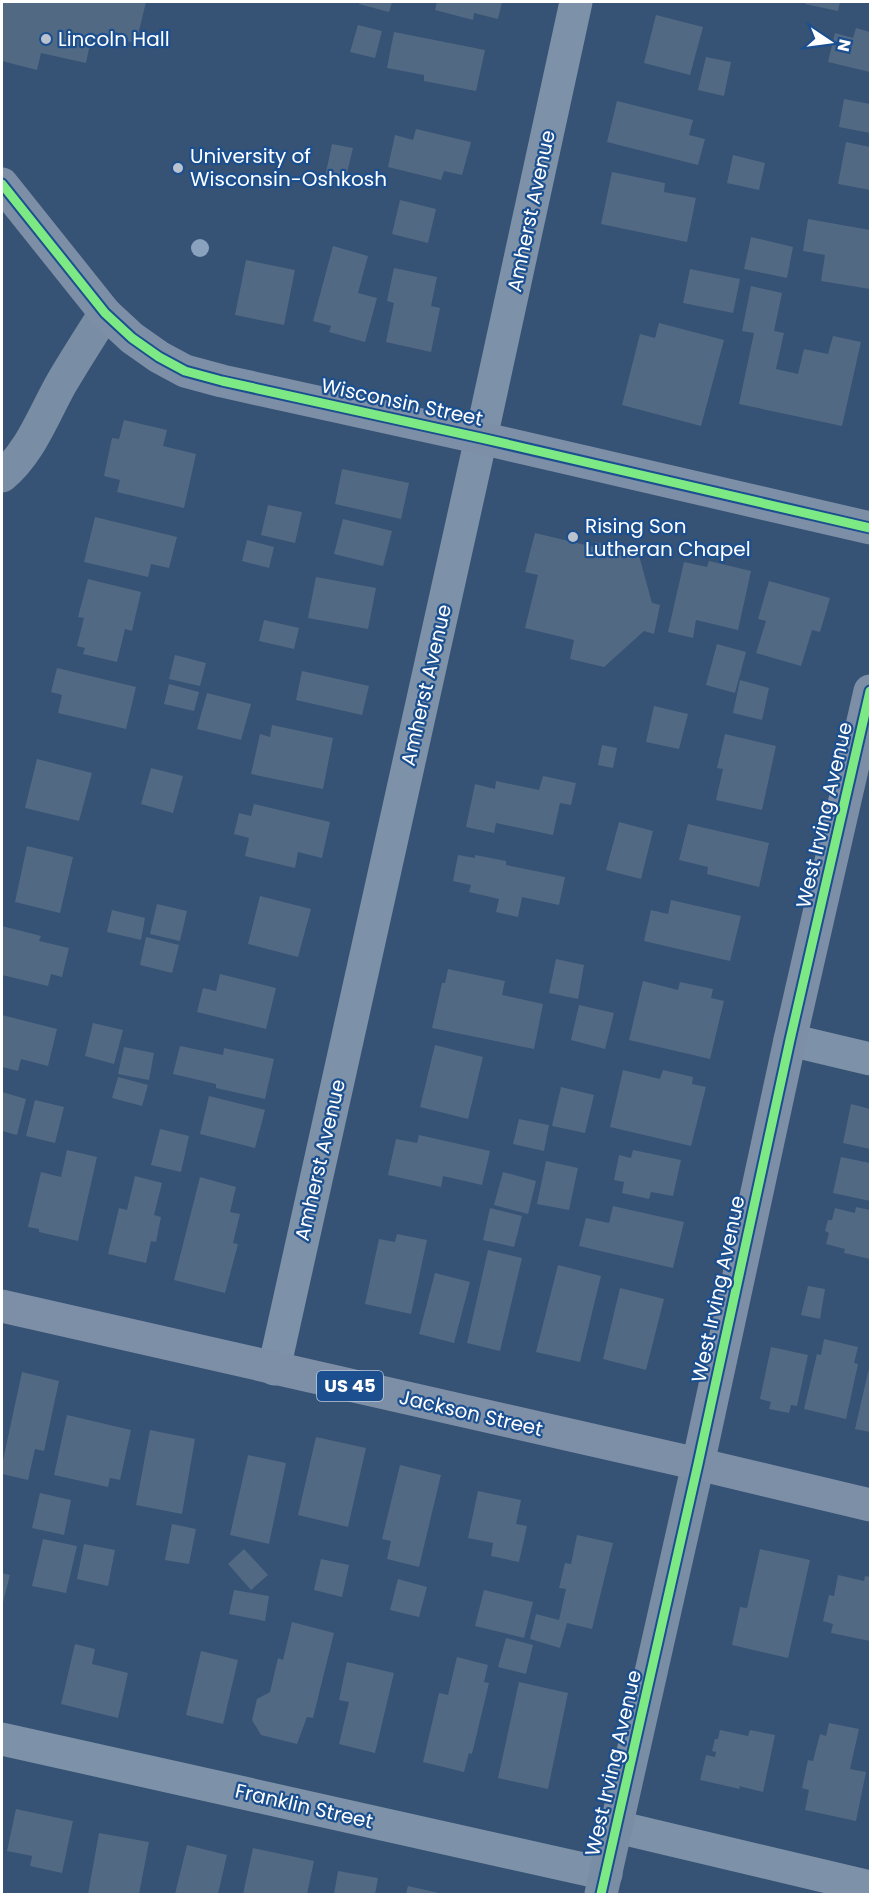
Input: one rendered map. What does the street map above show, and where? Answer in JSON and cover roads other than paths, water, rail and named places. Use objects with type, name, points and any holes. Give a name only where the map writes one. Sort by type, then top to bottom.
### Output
[{"type":"main road","name":"Wisconsin Street","points":[[2,184],[105,314],[148,350],[185,370],[222,381],[482,438],[870,528]]},
{"type":"main road","name":"West Irving Avenue","points":[[698,1464],[790,1040],[870,692]]},
{"type":"main road","name":"Jackson Street","points":[[2,1306],[698,1464],[870,1506]]},
{"type":"street","name":"Amherst Avenue","points":[[274,1369],[482,438],[576,2]]},
{"type":"street","points":[[2,476],[25,451],[65,377],[105,314]]},
{"type":"street","points":[[790,1040],[870,1059]]},
{"type":"street","name":"West Irving Avenue","points":[[604,1884],[698,1464]]},
{"type":"street","name":"Franklin Street","points":[[2,1738],[604,1884]]},
{"type":"street","points":[[617,1827],[870,1887]]},
{"type":"place","name":"Lincoln Hall","points":[[46,39]]},
{"type":"place","name":"University of Wisconsin-Oshkosh","points":[[178,168]]},
{"type":"place","name":"Rising Son Lutheran Chapel","points":[[573,537]]}]
